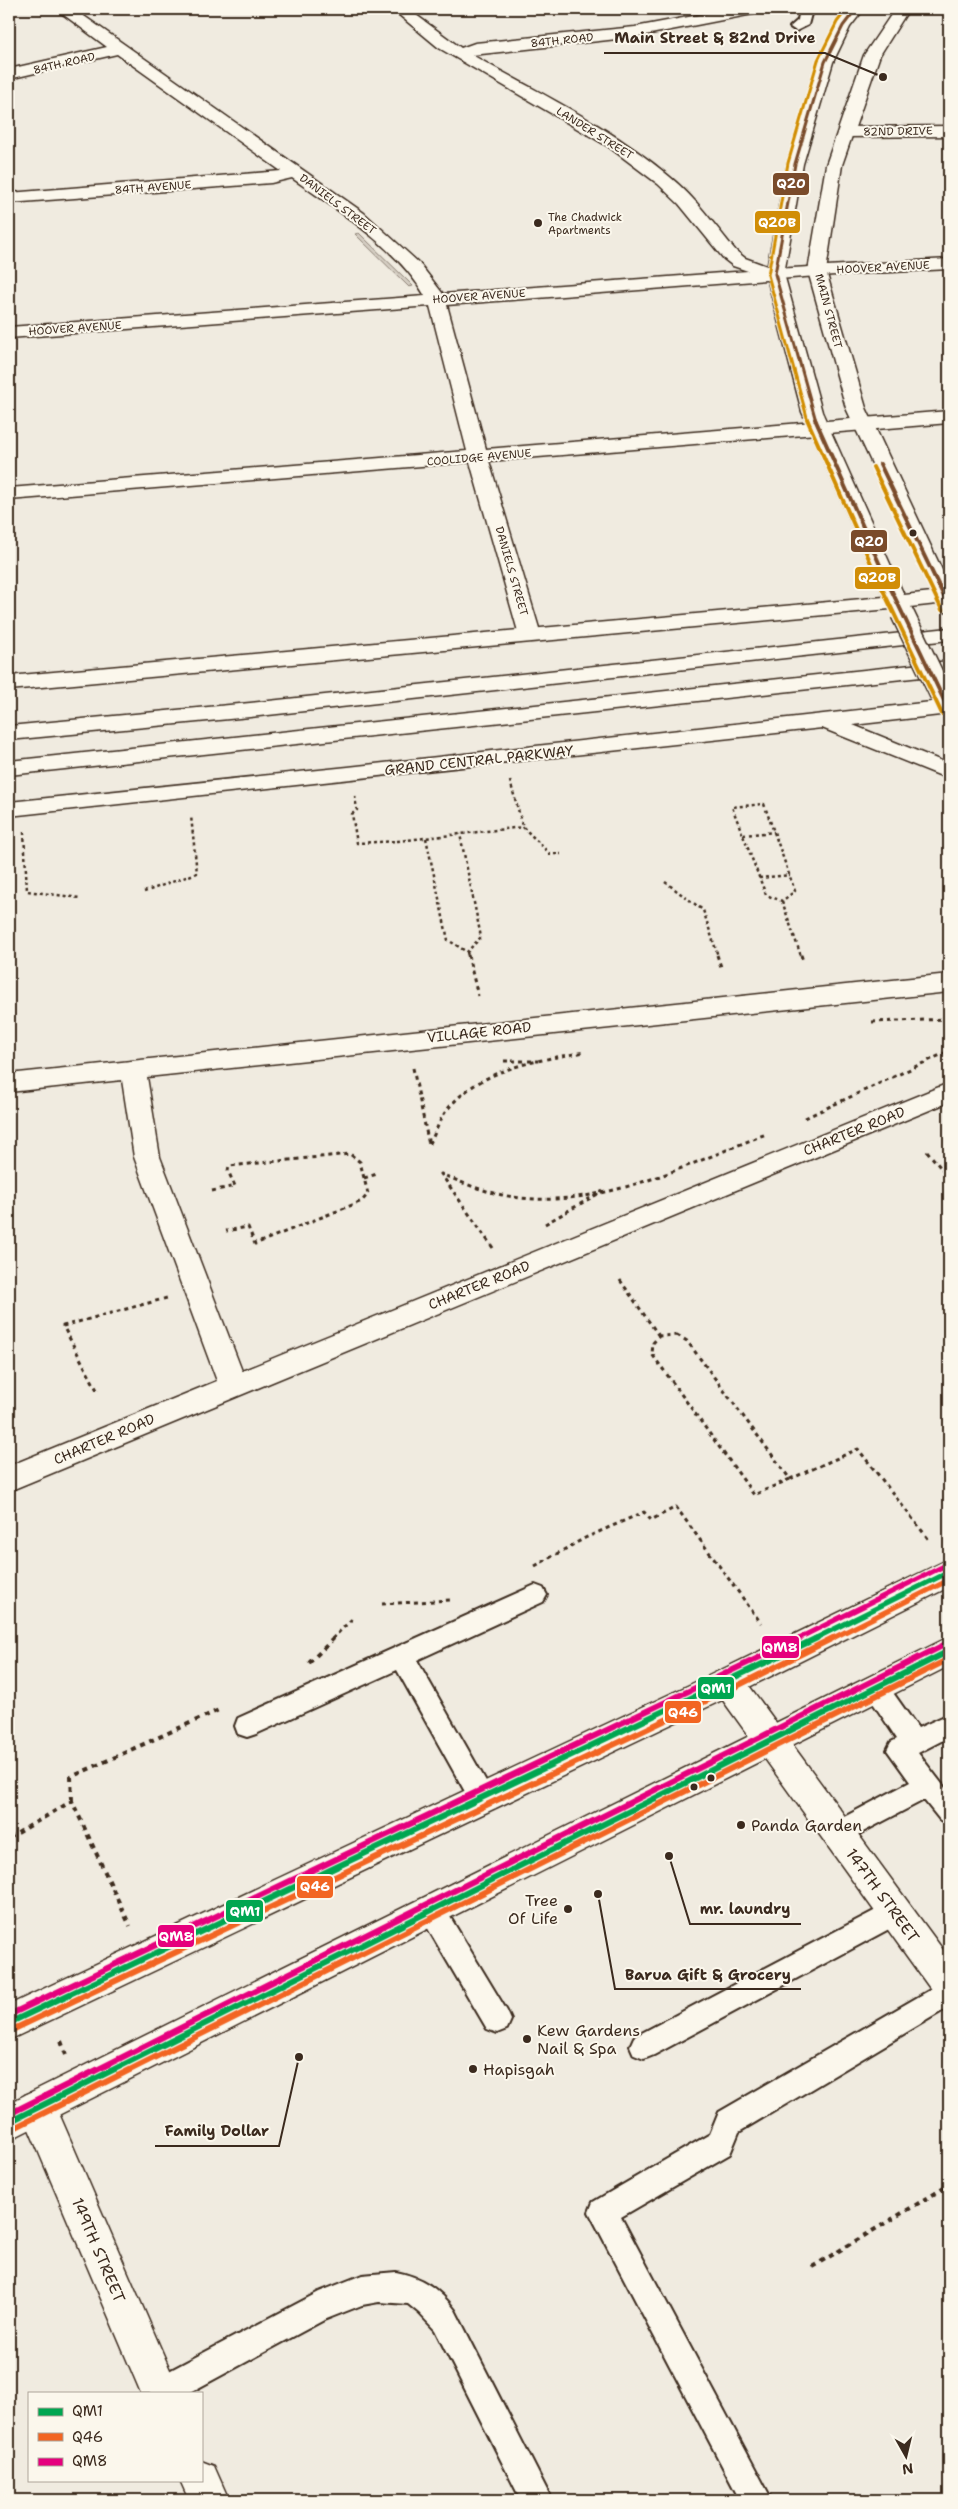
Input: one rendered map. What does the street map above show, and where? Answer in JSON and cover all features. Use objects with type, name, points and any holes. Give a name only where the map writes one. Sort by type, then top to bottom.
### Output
[{"type":"main road","name":"DANIELS STREET","points":[[64,9],[297,172],[375,230],[431,289],[437,300],[530,635]]},
{"type":"main road","name":"LANDER STREET","points":[[399,9],[430,35],[460,54],[615,143],[664,180],[685,200],[730,255],[739,262],[775,274]]},
{"type":"main road","name":"84TH ROAD","points":[[460,54],[475,48],[635,32],[753,9]]},
{"type":"main road","points":[[856,9],[843,26],[825,62],[815,103],[795,164],[775,274],[809,402],[819,428],[900,607],[947,705]]},
{"type":"main road","name":"MAIN STREET","points":[[902,9],[872,55],[834,166],[817,271],[862,424],[948,600]]},
{"type":"main road","name":"84TH ROAD","points":[[9,74],[119,49]]},
{"type":"main road","name":"82ND DRIVE","points":[[846,132],[949,131]]},
{"type":"main road","name":"84TH AVENUE","points":[[9,198],[264,179],[297,172]]},
{"type":"main road","name":"HOOVER AVENUE","points":[[9,333],[775,274],[949,264]]},
{"type":"main road","name":"COOLIDGE AVENUE","points":[[9,494],[480,457],[949,417]]},
{"type":"main road","points":[[9,683],[530,635],[900,607],[948,600]]},
{"type":"main road","points":[[9,733],[949,634]]},
{"type":"main road","points":[[9,768],[266,742],[949,667]]},
{"type":"main road","name":"GRAND CENTRAL PARKWAY","points":[[9,809],[358,773],[823,721],[947,705]]},
{"type":"main road","points":[[823,721],[949,772]]},
{"type":"main road","points":[[9,728],[93,725]]},
{"type":"main road","name":"VILLAGE ROAD","points":[[9,1083],[949,982]]},
{"type":"main road","points":[[134,1069],[147,1157],[233,1385]]},
{"type":"main road","name":"CHARTER ROAD","points":[[9,1479],[233,1385],[949,1092]]},
{"type":"main road","points":[[9,2023],[728,1682],[949,1572]]},
{"type":"main road","points":[[23,2115],[770,1740],[948,1654]]},
{"type":"main road","name":"147TH STREET","points":[[728,1682],[949,1986]]},
{"type":"main road","name":"149TH STREET","points":[[23,2115],[161,2392]]},
{"type":"main road","points":[[201,2482],[209,2500]]},
{"type":"lane","points":[[796,27],[804,22],[805,14],[801,9]]},
{"type":"lane","points":[[247,1726],[535,1595]]},
{"type":"lane","points":[[402,1656],[482,1798]]},
{"type":"lane","points":[[875,1688],[914,1743]]},
{"type":"lane","points":[[949,1725],[900,1750],[949,1812]]},
{"type":"lane","points":[[838,1833],[927,1786]]},
{"type":"lane","points":[[432,1911],[498,2020]]},
{"type":"lane","points":[[644,2046],[895,1912]]},
{"type":"lane","points":[[757,2500],[603,2212],[720,2144],[729,2122],[949,1992]]},
{"type":"lane","points":[[161,2392],[334,2301],[382,2288],[396,2287],[412,2291],[428,2299],[445,2320],[536,2500]]},
{"type":"path","points":[[508,776],[523,827],[550,854],[561,854]]},
{"type":"path","points":[[354,793],[357,810],[352,814],[357,843],[426,838],[523,827]]},
{"type":"path","points":[[764,804],[796,891],[782,901],[766,895],[732,807],[764,804]]},
{"type":"path","points":[[144,892],[198,873],[190,810]]},
{"type":"path","points":[[24,828],[27,891],[80,898]]},
{"type":"path","points":[[743,835],[774,832]]},
{"type":"path","points":[[460,834],[481,937],[467,952]]},
{"type":"path","points":[[426,838],[448,940],[467,952],[478,996]]},
{"type":"path","points":[[759,878],[790,875]]},
{"type":"path","points":[[665,882],[703,910],[722,970]]},
{"type":"path","points":[[782,901],[803,961]]},
{"type":"path","points":[[800,1120],[949,1051]]},
{"type":"path","points":[[412,1062],[429,1145],[446,1110],[468,1088],[516,1065],[538,1061],[502,1061]]},
{"type":"path","points":[[496,1252],[441,1174],[478,1190],[523,1198],[580,1197],[628,1185],[774,1131]]},
{"type":"path","points":[[927,1151],[949,1178]]},
{"type":"path","points":[[212,1191],[235,1186],[228,1171],[230,1166],[350,1154],[360,1162],[368,1194],[362,1201],[255,1244],[248,1227],[226,1231]]},
{"type":"path","points":[[364,1178],[377,1174]]},
{"type":"path","points":[[537,1229],[603,1191]]},
{"type":"path","points":[[620,1280],[659,1336]]},
{"type":"path","points":[[97,1390],[63,1326],[170,1298]]},
{"type":"path","points":[[790,1479],[688,1341],[677,1335],[659,1336],[653,1344],[652,1354],[754,1495],[858,1449],[930,1542]]},
{"type":"path","points":[[528,1569],[585,1538],[644,1512],[651,1520],[676,1507],[761,1623]]},
{"type":"path","points":[[382,1604],[454,1600]]},
{"type":"path","points":[[306,1666],[354,1617]]},
{"type":"path","points":[[130,1926],[72,1801],[71,1777],[223,1708]]},
{"type":"path","points":[[9,1838],[72,1801]]},
{"type":"path","points":[[812,2267],[949,2185]]},
{"type":"shaded area","points":[[359,233],[413,286],[409,287],[355,234]]},
{"type":"transit line","name":"Q20B","points":[[847,9],[837,22],[818,60],[788,163],[768,275],[805,415],[881,586],[942,714]]},
{"type":"transit line","name":"Q20","points":[[856,9],[843,26],[825,62],[795,164],[775,274],[812,412],[888,583],[949,711]]},
{"type":"transit line","name":"Q20","points":[[880,464],[949,607]]},
{"type":"transit line","name":"Q20B","points":[[873,467],[942,610]]},
{"type":"transit line","name":"QM8","points":[[9,2015],[725,1675],[946,1565]]},
{"type":"transit line","name":"QM1","points":[[9,2023],[728,1682],[949,1572]]},
{"type":"transit line","name":"Q46","points":[[12,2030],[731,1689],[949,1580]]},
{"type":"transit line","name":"QM8","points":[[9,2114],[946,1644]]},
{"type":"transit line","name":"QM1","points":[[9,2122],[949,1651]]},
{"type":"transit line","name":"Q46","points":[[12,2129],[949,1659]]},
{"type":"place","name":"Main Street & 82nd Drive","points":[[883,77]]},
{"type":"place","name":"The Chadwick Apartments","points":[[538,223]]},
{"type":"place","name":"Panda Garden","points":[[741,1825]]},
{"type":"place","name":"mr. laundry","points":[[669,1856]]},
{"type":"place","name":"Barua Gift & Grocery","points":[[598,1894]]},
{"type":"place","name":"Tree Of Life","points":[[568,1909]]},
{"type":"place","name":"Kew Gardens Nail & Spa","points":[[527,2039]]},
{"type":"place","name":"Family Dollar","points":[[299,2057]]},
{"type":"place","name":"Hapisgah","points":[[473,2069]]}]
